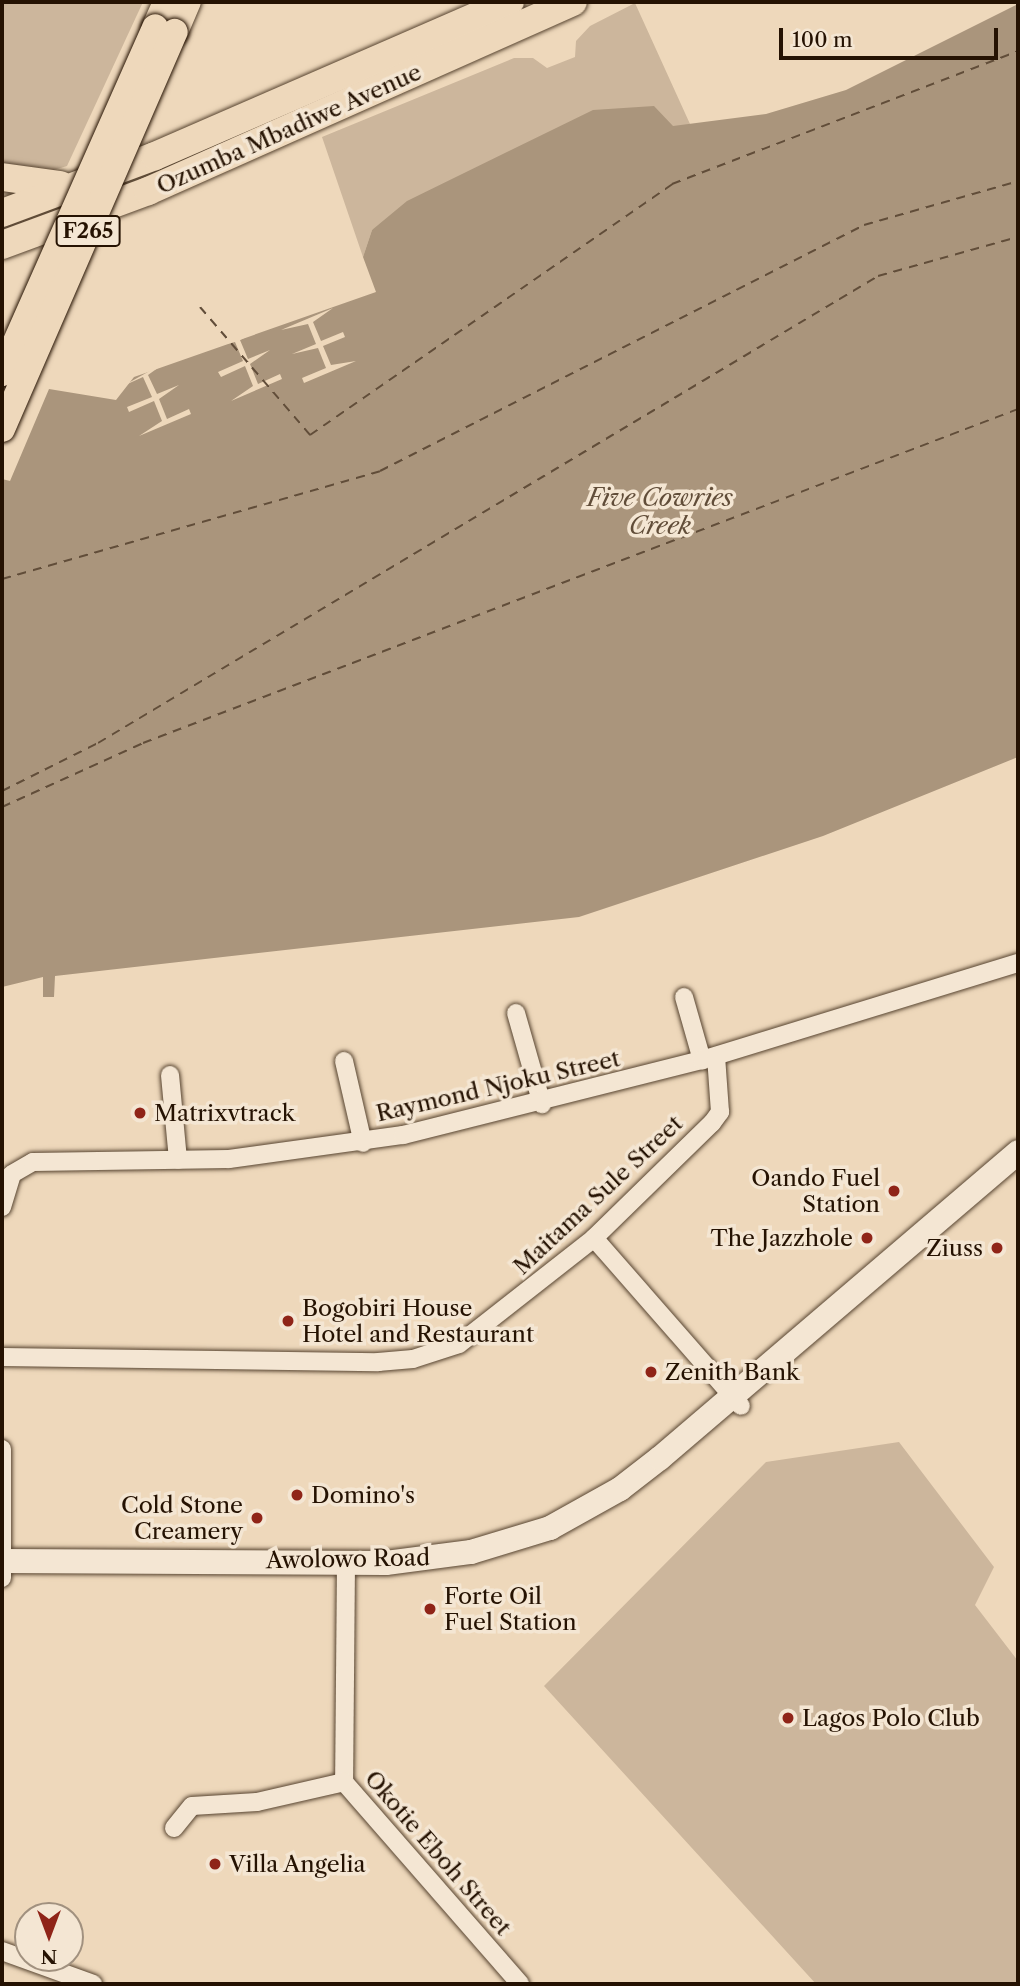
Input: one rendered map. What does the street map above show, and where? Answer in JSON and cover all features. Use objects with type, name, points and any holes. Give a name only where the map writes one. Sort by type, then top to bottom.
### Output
[{"type":"highway","points":[[399,50],[466,2]]},
{"type":"highway","name":"Ozumba Mbadiwe Avenue","points":[[2,213],[90,182],[510,2]]},
{"type":"highway","name":"Ozumba Mbadiwe Avenue","points":[[2,243],[148,191],[548,7]]},
{"type":"highway","points":[[2,177],[37,186],[90,182]]},
{"type":"main road","name":"F265","points":[[2,429],[165,30],[166,2]]},
{"type":"main road","name":"F265","points":[[2,373],[165,30],[188,2]]},
{"type":"main road","name":"Awolowo Road","points":[[2,1569],[458,1569],[555,1538],[649,1482],[736,1400],[1018,1152]]},
{"type":"main road","name":"Awolowo Road","points":[[736,1400],[1018,1170]]},
{"type":"street","name":"Raymond Njoku Street","points":[[2,1208],[12,1174],[33,1162],[178,1160],[363,1143],[542,1104],[709,1058],[1018,963]]},
{"type":"street","name":"Maitama Sule Street","points":[[2,1357],[193,1364],[413,1359],[486,1327],[594,1238],[720,1112],[709,1058],[684,998]]},
{"type":"street","points":[[516,1013],[542,1104]]},
{"type":"street","points":[[344,1061],[363,1143]]},
{"type":"street","points":[[170,1075],[178,1160]]},
{"type":"street","points":[[594,1238],[736,1400]]},
{"type":"street","points":[[2,1449],[2,1569]]},
{"type":"street","name":"Okotie Eboh Street","points":[[346,1570],[344,1782],[520,1984]]},
{"type":"street","points":[[174,1828],[192,1806],[257,1802],[344,1782]]},
{"type":"street","points":[[2,1951],[93,1984]]},
{"type":"shaded area","points":[[2,2],[143,2],[67,166],[34,176],[2,164]]},
{"type":"shaded area","points":[[635,3],[690,124],[372,230],[363,257],[322,137],[514,58],[533,58],[547,68],[575,57],[576,41],[590,26]]},
{"type":"shaded area","name":"Lagos Polo Club","points":[[899,1442],[994,1567],[975,1605],[1018,1661],[1018,1984],[816,1984],[544,1686],[766,1462]]},
{"type":"water","name":"Five Cowries Creek","points":[[1018,4],[1018,757],[823,836],[579,917],[55,976],[54,997],[43,997],[43,977],[2,987],[2,479],[10,481],[49,389],[116,400],[134,377],[376,292],[363,257],[372,230],[407,201],[593,110],[654,106],[673,126],[766,114],[846,90]]},
{"type":"pier","points":[[333,308],[313,322],[321,341],[343,332],[345,337],[323,346],[331,365],[356,361],[304,383],[302,378],[326,368],[318,348],[292,354],[316,344],[308,324],[281,330]]},
{"type":"pier","points":[[262,329],[240,340],[248,359],[270,350],[250,364],[258,384],[280,374],[282,379],[231,401],[253,386],[245,366],[221,377],[218,372],[243,361],[235,342],[208,348]]},
{"type":"pier","points":[[169,360],[148,375],[157,394],[179,385],[159,399],[167,419],[189,409],[191,414],[139,436],[162,421],[154,401],[129,412],[127,407],[152,397],[143,377],[123,386]]},
{"type":"ferry route","points":[[200,307],[310,435],[672,184],[1018,51]]},
{"type":"ferry route","points":[[2,579],[380,471],[864,225],[1018,181]]},
{"type":"ferry route","points":[[2,791],[98,743],[878,276],[1018,237]]},
{"type":"ferry route","points":[[2,807],[143,743],[1018,409]]},
{"type":"place","name":"Matrixvtrack","points":[[140,1113]]},
{"type":"place","name":"Oando Fuel Station","points":[[894,1191]]},
{"type":"place","name":"The Jazzhole","points":[[867,1238]]},
{"type":"place","name":"Ziuss","points":[[997,1248]]},
{"type":"place","name":"Bogobiri House Hotel and Restaurant","points":[[288,1321]]},
{"type":"place","name":"Zenith Bank","points":[[651,1372]]},
{"type":"place","name":"Domino's","points":[[297,1495]]},
{"type":"place","name":"Cold Stone Creamery","points":[[257,1518]]},
{"type":"place","name":"Forte Oil Fuel Station","points":[[430,1609]]},
{"type":"place","name":"Lagos Polo Club","points":[[788,1718]]},
{"type":"place","name":"Villa Angelia","points":[[215,1864]]}]
